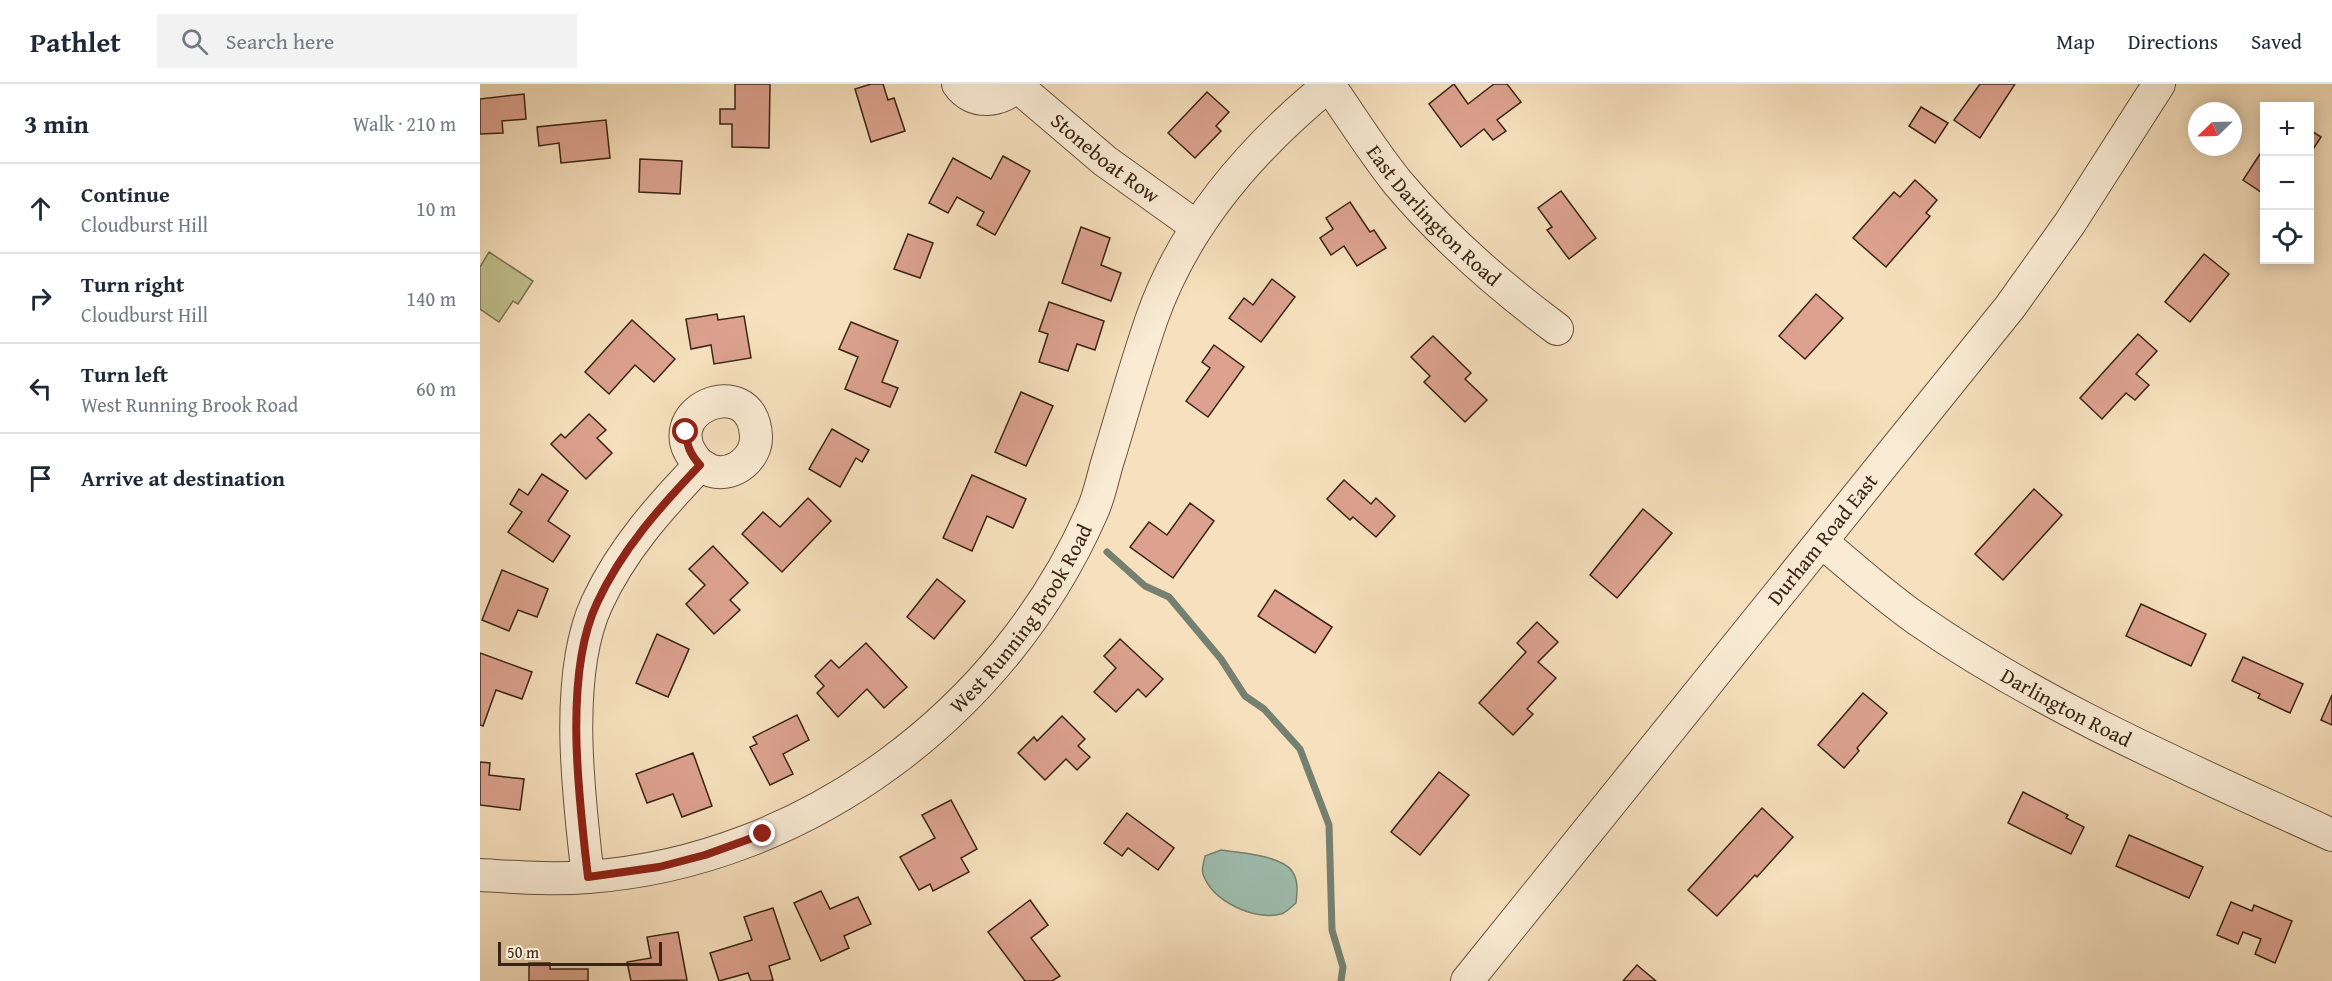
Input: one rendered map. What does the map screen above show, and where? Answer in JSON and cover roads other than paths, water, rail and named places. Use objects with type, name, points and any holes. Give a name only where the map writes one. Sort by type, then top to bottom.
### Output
[{"type":"street","name":"Stoneboat Row","points":[[958,84],[971,95],[982,99],[993,99],[1006,95],[1017,85],[1105,161],[1197,227]]},
{"type":"street","name":"Durham Road East","points":[[1467,981],[2010,308],[2070,223],[2159,84]]},
{"type":"street","name":"West Running Brook Road","points":[[480,875],[588,877],[659,867],[705,855],[763,834],[808,813],[900,757],[939,724],[1002,659],[1052,591],[1084,530],[1094,507],[1153,314],[1197,227],[1257,151],[1329,85]]},
{"type":"street","name":"East Darlington Road","points":[[1329,85],[1397,181],[1429,217],[1464,254],[1491,278],[1557,329]]},
{"type":"street","points":[[588,877],[580,812],[577,742],[578,687],[585,643],[596,604],[633,540],[700,465]]},
{"type":"street","name":"Darlington Road","points":[[1822,542],[1916,618],[1990,666],[2055,704],[2332,836]]},
{"type":"waterway","points":[[1107,552],[1145,586],[1169,597],[1221,659],[1245,696],[1264,709],[1300,749],[1329,825],[1332,930],[1343,967],[1341,981]]}]
